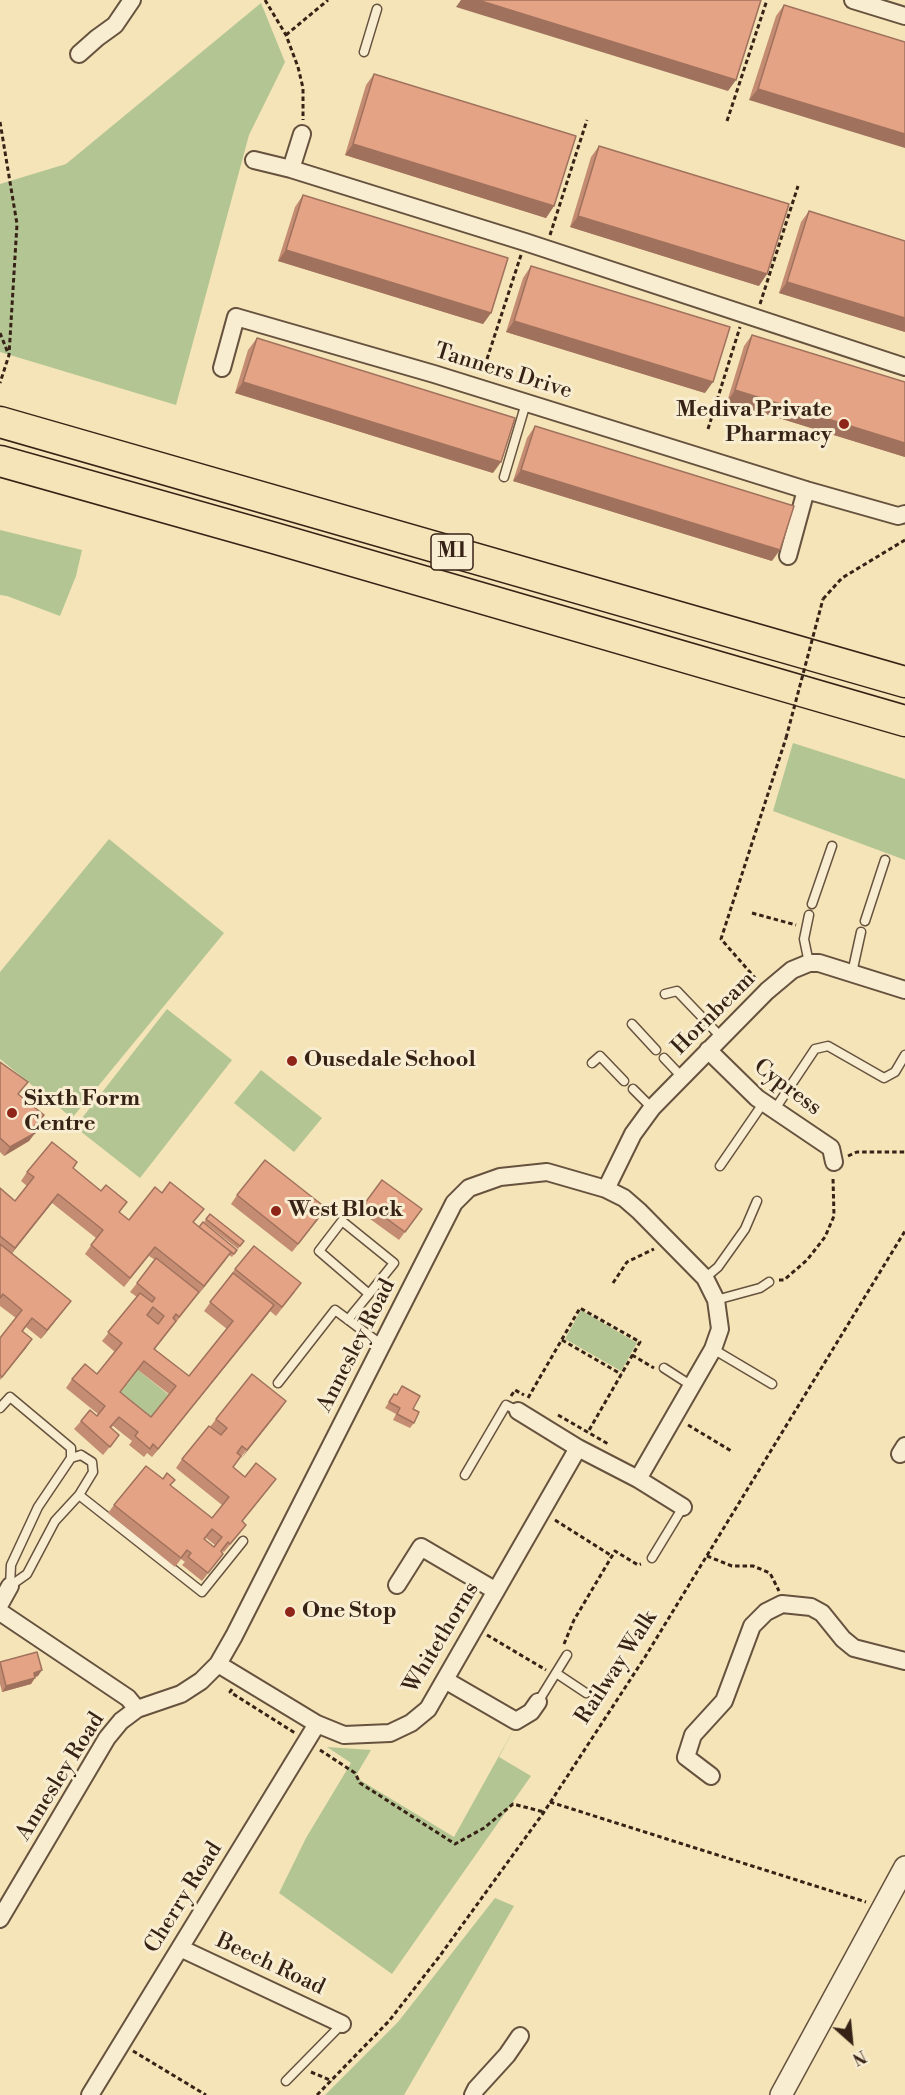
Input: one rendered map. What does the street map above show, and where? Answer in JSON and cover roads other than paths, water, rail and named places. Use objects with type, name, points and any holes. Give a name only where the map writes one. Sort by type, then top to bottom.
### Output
[{"type":"highway","name":"M1","points":[[0,422],[905,682]]},
{"type":"highway","name":"M1","points":[[0,462],[274,538],[905,721]]},
{"type":"street","points":[[79,54],[115,25],[132,0]]},
{"type":"street","points":[[852,0],[905,16]]},
{"type":"street","points":[[291,169],[302,134]]},
{"type":"street","points":[[254,160],[291,169],[546,248],[905,367]]},
{"type":"street","name":"Tanners Drive","points":[[222,368],[236,317],[526,403],[806,490],[898,516],[905,514]]},
{"type":"street","points":[[788,556],[806,490]]},
{"type":"street","points":[[809,963],[819,963],[904,987]]},
{"type":"street","name":"Hornbeam","points":[[606,1190],[633,1134],[652,1108],[767,991],[792,970],[809,963]]},
{"type":"street","name":"Cypress","points":[[708,1050],[770,1106],[831,1148],[834,1162]]},
{"type":"street","name":"Annesley Road","points":[[0,1919],[107,1738],[121,1720],[137,1709],[181,1694],[201,1682],[218,1664],[454,1203],[469,1188],[500,1177],[548,1172],[606,1190],[624,1198],[705,1278],[716,1300],[720,1329],[713,1349],[638,1479]]},
{"type":"street","points":[[523,1405],[579,1448],[638,1479],[683,1507]]},
{"type":"street","name":"Whitethorns","points":[[218,1664],[317,1724],[344,1735],[390,1732],[411,1723],[428,1708],[579,1448]]},
{"type":"street","points":[[397,1585],[421,1547],[496,1591]]},
{"type":"street","points":[[0,1604],[10,1586]]},
{"type":"street","points":[[711,1776],[686,1757],[693,1735],[724,1701],[752,1626],[766,1612],[782,1604],[811,1607],[822,1613],[843,1639],[854,1648],[905,1661]]},
{"type":"street","points":[[0,1612],[128,1698],[137,1709]]},
{"type":"street","points":[[445,1680],[516,1721],[531,1713],[538,1702]]},
{"type":"street","name":"Cherry Road","points":[[90,2095],[317,1724]]},
{"type":"street","points":[[781,2095],[905,1867]]},
{"type":"street","name":"Beech Road","points":[[180,1948],[342,2024]]},
{"type":"street","points":[[473,2095],[520,2036]]},
{"type":"lane","points":[[364,52],[377,9]]},
{"type":"lane","points":[[504,477],[526,403]]},
{"type":"lane","points":[[812,904],[832,846]]},
{"type":"lane","points":[[865,921],[885,861]]},
{"type":"lane","points":[[808,915],[804,939],[809,963]]},
{"type":"lane","points":[[852,973],[861,932]]},
{"type":"lane","points":[[665,994],[677,991],[721,1037]]},
{"type":"lane","points":[[632,1024],[656,1050]]},
{"type":"lane","points":[[720,1166],[815,1049],[828,1046],[885,1078],[895,1072],[905,1055]]},
{"type":"lane","points":[[592,1064],[600,1056],[624,1081]]},
{"type":"lane","points":[[664,1058],[682,1077]]},
{"type":"lane","points":[[633,1089],[652,1108]]},
{"type":"lane","points":[[705,1278],[718,1267],[745,1228],[757,1201]]},
{"type":"lane","points":[[348,1320],[369,1294],[394,1263],[342,1221],[318,1251],[369,1294]]},
{"type":"lane","points":[[716,1300],[760,1288],[769,1282]]},
{"type":"lane","points":[[278,1383],[335,1310],[382,1345]]},
{"type":"lane","points":[[713,1349],[772,1384]]},
{"type":"lane","points":[[664,1368],[692,1386]]},
{"type":"lane","points":[[0,1408],[10,1397],[70,1448],[71,1458]]},
{"type":"lane","points":[[465,1475],[506,1405],[523,1405]]},
{"type":"lane","points":[[81,1455],[92,1462],[93,1472],[79,1495],[56,1521],[27,1574],[10,1586],[11,1565],[38,1507],[71,1458],[81,1455]]},
{"type":"lane","points":[[79,1495],[202,1592],[243,1541]]},
{"type":"lane","points":[[652,1558],[683,1507]]},
{"type":"lane","points":[[538,1702],[555,1674],[565,1651]]},
{"type":"lane","points":[[555,1674],[586,1693]]},
{"type":"lane","points":[[286,2081],[342,2024]]},
{"type":"place","name":"Mediva Private Pharmacy","points":[[844,424]]},
{"type":"place","name":"Ousedale School","points":[[292,1061]]},
{"type":"place","name":"Sixth Form Centre","points":[[12,1113]]},
{"type":"place","name":"West Block","points":[[276,1211]]},
{"type":"place","name":"One Stop","points":[[290,1612]]}]
